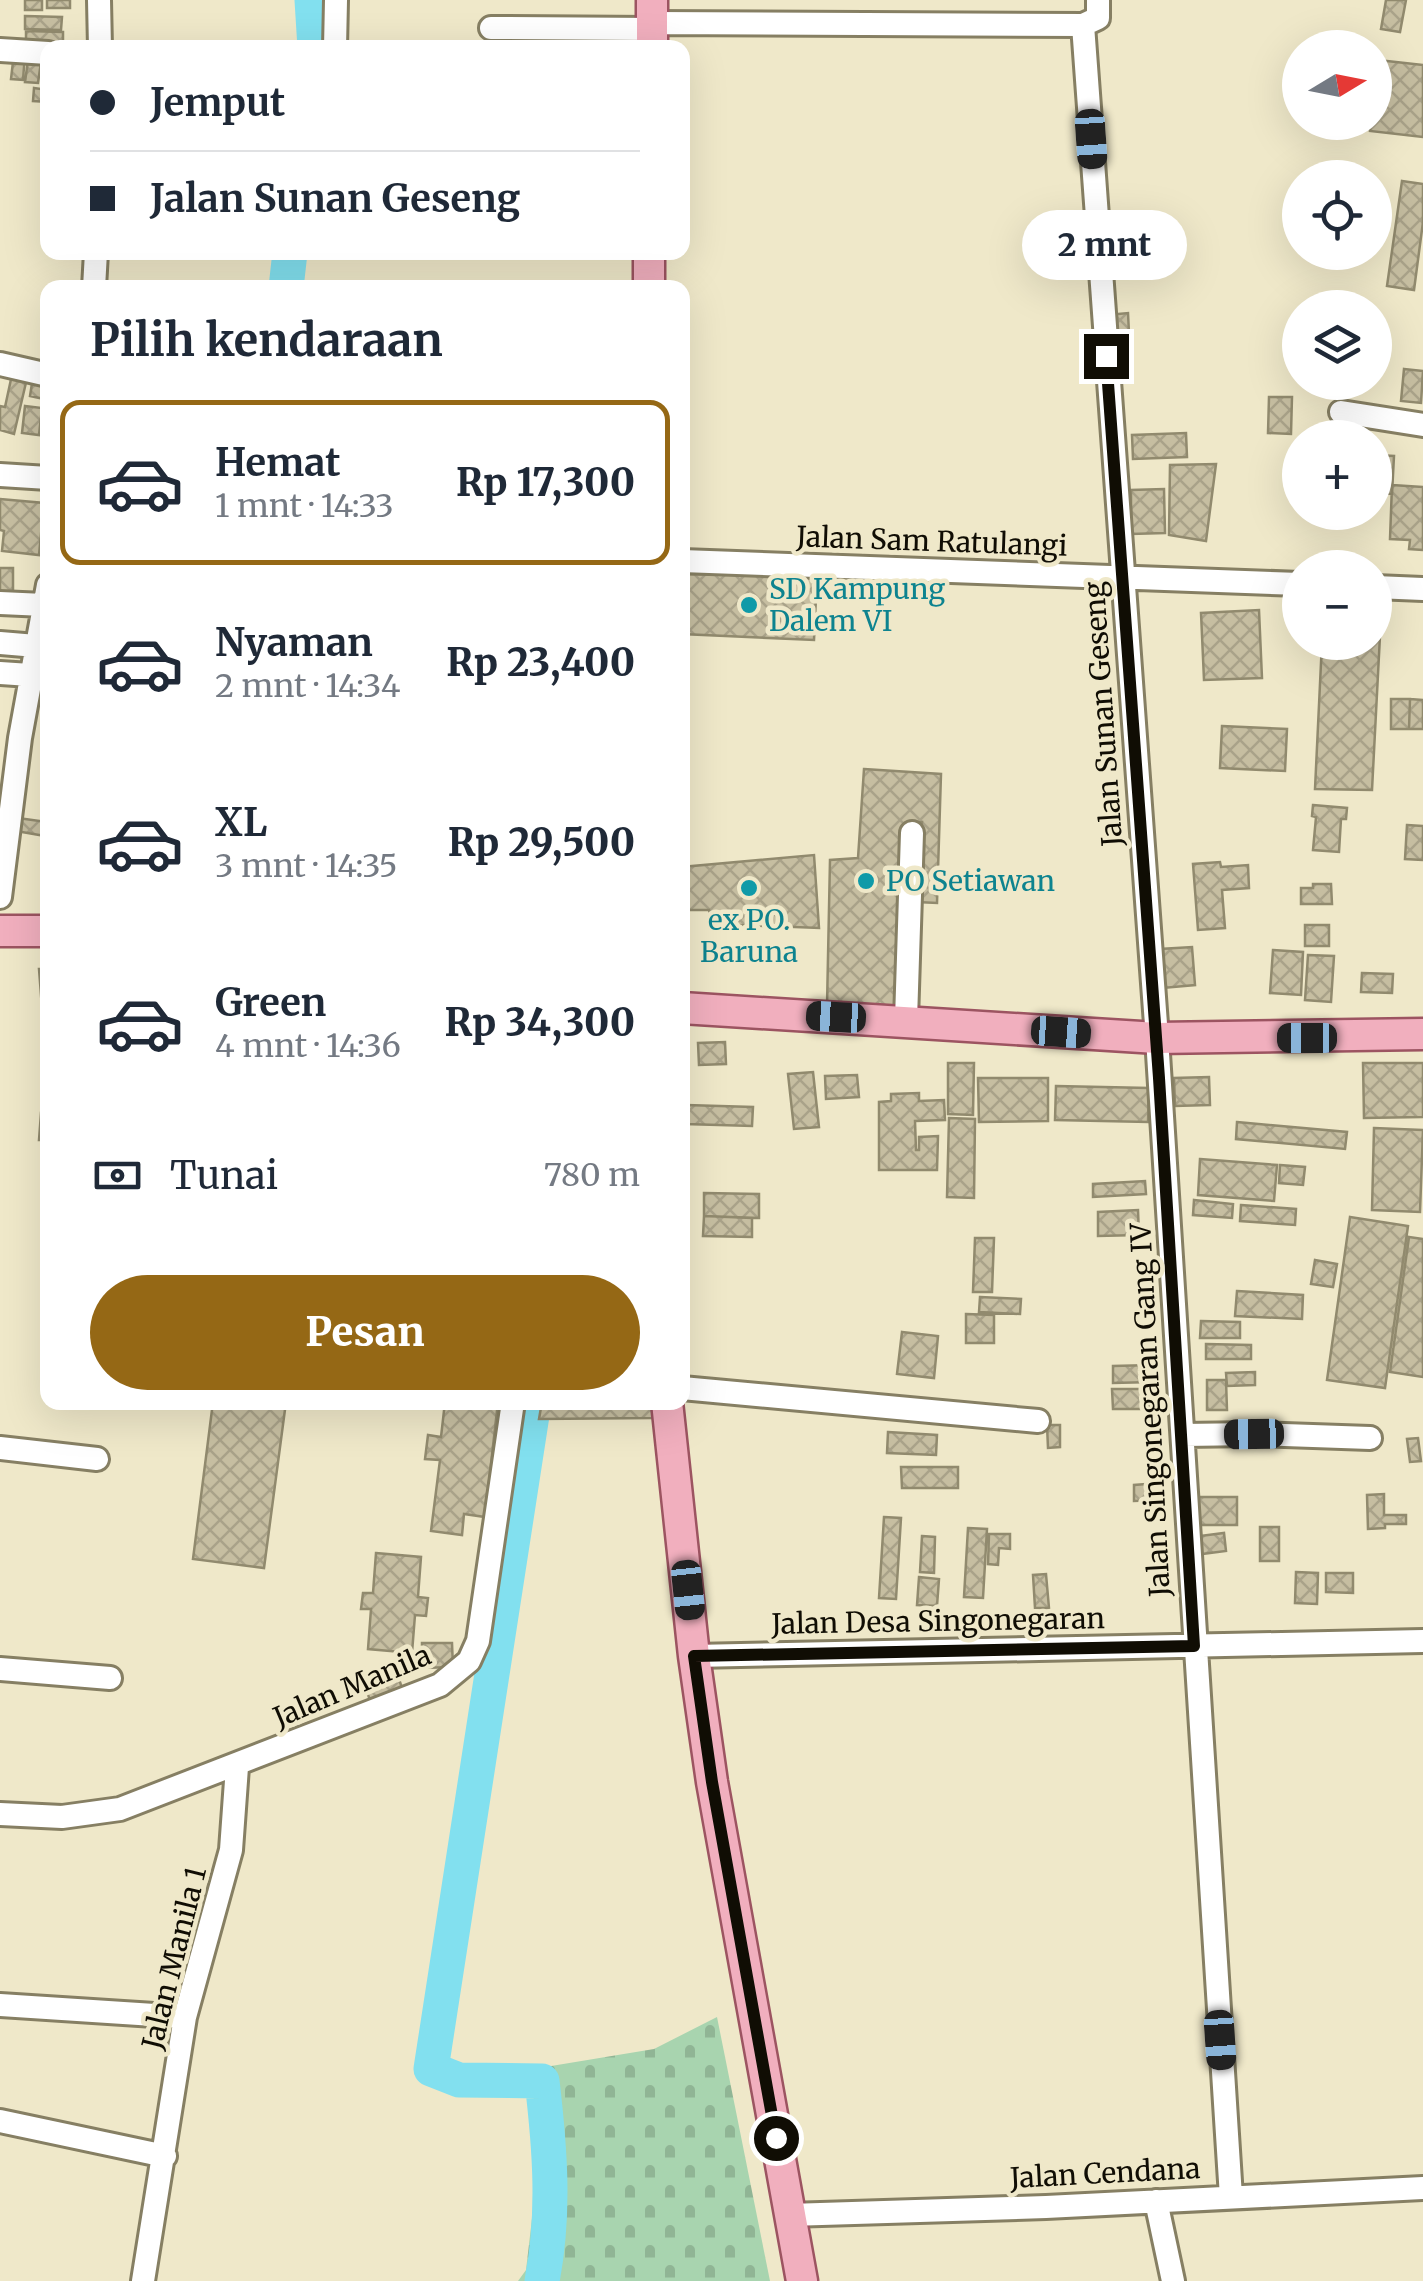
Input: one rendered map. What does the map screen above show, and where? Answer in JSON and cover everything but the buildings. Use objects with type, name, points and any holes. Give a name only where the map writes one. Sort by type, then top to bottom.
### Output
[{"type":"main road","points":[[0,931],[40,931]]},
{"type":"main road","points":[[690,1008],[1156,1038],[1423,1034]]},
{"type":"main road","points":[[668,1410],[694,1656],[712,1782],[802,2281]]},
{"type":"street","points":[[100,0],[100,40]]},
{"type":"street","points":[[335,40],[336,0]]},
{"type":"street","points":[[491,28],[1083,25],[1098,18],[1098,0]]},
{"type":"street","name":"Jalan Sunan Geseng","points":[[1083,25],[1156,1038]]},
{"type":"street","points":[[0,50],[40,52]]},
{"type":"street","points":[[0,364],[40,373]]},
{"type":"street","points":[[1341,412],[1423,425]]},
{"type":"street","points":[[0,474],[40,477]]},
{"type":"street","name":"Jalan Sam Ratulangi","points":[[690,561],[1282,583]]},
{"type":"street","points":[[1392,588],[1423,590]]},
{"type":"street","points":[[0,602],[40,597]]},
{"type":"street","points":[[0,897],[10,738],[30,675],[40,626]]},
{"type":"street","points":[[0,644],[36,646]]},
{"type":"street","points":[[0,673],[30,675]]},
{"type":"street","points":[[906,1020],[912,834]]},
{"type":"street","name":"Jalan Singonegaran Gang IV","points":[[1156,1038],[1231,2197]]},
{"type":"street","points":[[690,1389],[1038,1421]]},
{"type":"street","name":"Jalan Manila","points":[[0,1814],[62,1817],[102,1813],[236,1767],[440,1685],[469,1661],[483,1618],[511,1410]]},
{"type":"street","points":[[1183,1435],[1370,1438]]},
{"type":"street","points":[[0,1448],[97,1459]]},
{"type":"street","name":"Jalan Desa Singonegaran","points":[[694,1656],[1423,1641]]},
{"type":"street","points":[[0,1670],[110,1678]]},
{"type":"street","name":"Jalan Manila 1","points":[[144,2281],[185,2018],[227,1868],[236,1767]]},
{"type":"street","points":[[0,2005],[185,2018]]},
{"type":"street","points":[[0,2121],[166,2156]]},
{"type":"street","name":"Jalan Cendana","points":[[790,2216],[1423,2188]]},
{"type":"street","points":[[1156,2201],[1173,2281]]},
{"type":"green space","points":[[717,2017],[770,2281],[518,2281],[526,2270],[536,2184],[533,2069],[654,2049]]},
{"type":"waterway","points":[[312,0],[314,40]]},
{"type":"waterway","points":[[287,280],[289,260]]},
{"type":"waterway","points":[[533,1410],[431,2069],[459,2080],[542,2081],[550,2181],[542,2281]]},
{"type":"place","name":"SD Kampung Dalem VI","points":[[749,605]]},
{"type":"place","name":"PO Setiawan","points":[[866,881]]},
{"type":"place","name":"ex PO. Baruna","points":[[749,888]]},
{"type":"route","points":[[776,2138],[712,1782],[694,1656],[1194,1646],[1159,1078],[1106,356]]}]
